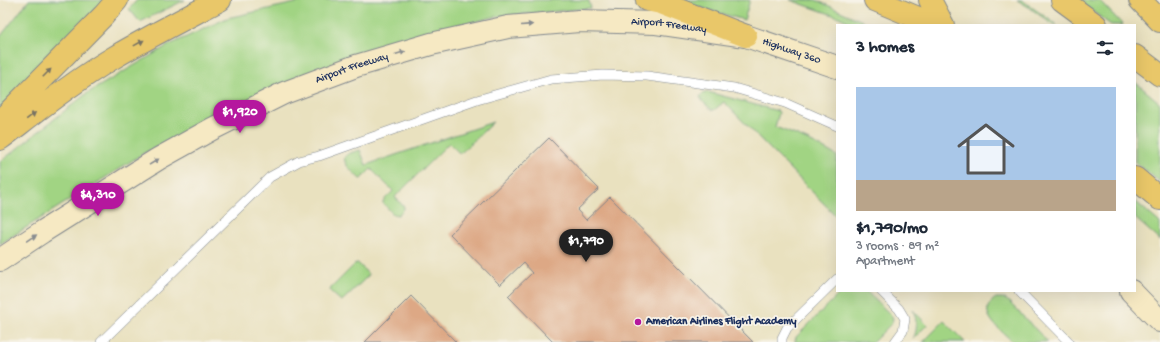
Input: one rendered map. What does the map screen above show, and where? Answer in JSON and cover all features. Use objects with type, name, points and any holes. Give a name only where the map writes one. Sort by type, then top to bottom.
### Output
[{"type":"highway","points":[[0,121],[117,0]]},
{"type":"highway","points":[[0,140],[66,90],[112,58],[220,0]]},
{"type":"highway","points":[[647,0],[661,3],[746,36]]},
{"type":"highway","points":[[875,0],[933,24]]},
{"type":"highway","points":[[930,0],[942,24]]},
{"type":"highway","points":[[1062,0],[1095,24]]},
{"type":"highway","points":[[1140,0],[1160,21]]},
{"type":"highway","points":[[1136,57],[1160,75]]},
{"type":"highway","points":[[1136,179],[1160,199]]},
{"type":"main road","name":"Airport Freeway","points":[[0,260],[158,159],[212,129],[284,93],[356,66],[431,44],[508,27],[571,21],[656,23],[746,36]]},
{"type":"main road","name":"Highway 360","points":[[746,36],[836,67]]},
{"type":"main road","points":[[1132,292],[1160,321]]},
{"type":"lane","points":[[101,342],[270,177],[299,161],[319,156],[477,100],[551,79],[603,75],[647,76],[734,88],[786,103],[836,126]]},
{"type":"lane","points":[[782,342],[782,338],[787,328],[836,280]]},
{"type":"lane","points":[[882,292],[899,309],[905,320],[903,331],[895,342]]},
{"type":"lane","points":[[1020,292],[1069,342]]},
{"type":"green space","points":[[29,0],[105,0],[0,111],[0,37]]},
{"type":"green space","points":[[137,0],[185,0],[140,22],[129,9]]},
{"type":"green space","points":[[309,0],[582,0],[589,1],[591,8],[494,17],[389,43],[144,153],[0,244],[0,162],[86,94],[167,46],[227,18]]},
{"type":"green space","points":[[674,0],[750,0],[744,20]]},
{"type":"green space","points":[[790,0],[816,0],[869,24],[853,24],[839,17]]},
{"type":"green space","points":[[1017,0],[1022,0],[1056,24],[1052,24]]},
{"type":"green space","points":[[1077,0],[1099,0],[1122,24],[1110,24]]},
{"type":"green space","points":[[1136,83],[1160,103],[1160,182],[1136,163]]},
{"type":"green space","points":[[708,92],[778,111],[779,113],[775,127],[807,140],[836,155],[836,216],[724,102],[712,110],[703,102],[700,97],[702,94]]},
{"type":"green space","points":[[493,122],[460,153],[449,143],[395,197],[404,207],[398,215],[393,214],[383,203],[383,201],[393,191],[371,169],[360,179],[348,167],[345,160],[345,157],[348,154],[360,150],[366,165]]},
{"type":"green space","points":[[1136,202],[1160,223],[1160,240],[1136,219]]},
{"type":"green space","points":[[356,263],[358,263],[368,274],[368,276],[341,301],[330,291],[331,288]]},
{"type":"green space","points":[[841,292],[867,292],[893,318],[892,323],[873,342],[795,342],[796,337]]},
{"type":"green space","points":[[996,298],[1003,298],[1008,301],[1048,342],[1013,342],[992,321],[989,315],[988,309],[990,303]]},
{"type":"green space","points":[[913,310],[927,325],[913,339],[916,332],[916,325]]},
{"type":"green space","points":[[944,321],[965,342],[923,342]]},
{"type":"building","points":[[549,138],[599,189],[577,210],[586,220],[610,197],[753,342],[553,342],[508,296],[532,273],[523,263],[500,285],[450,234]]},
{"type":"building","points":[[411,296],[456,342],[365,342]]},
{"type":"place","name":"American Airlines Flight Academy","points":[[638,322]]}]
